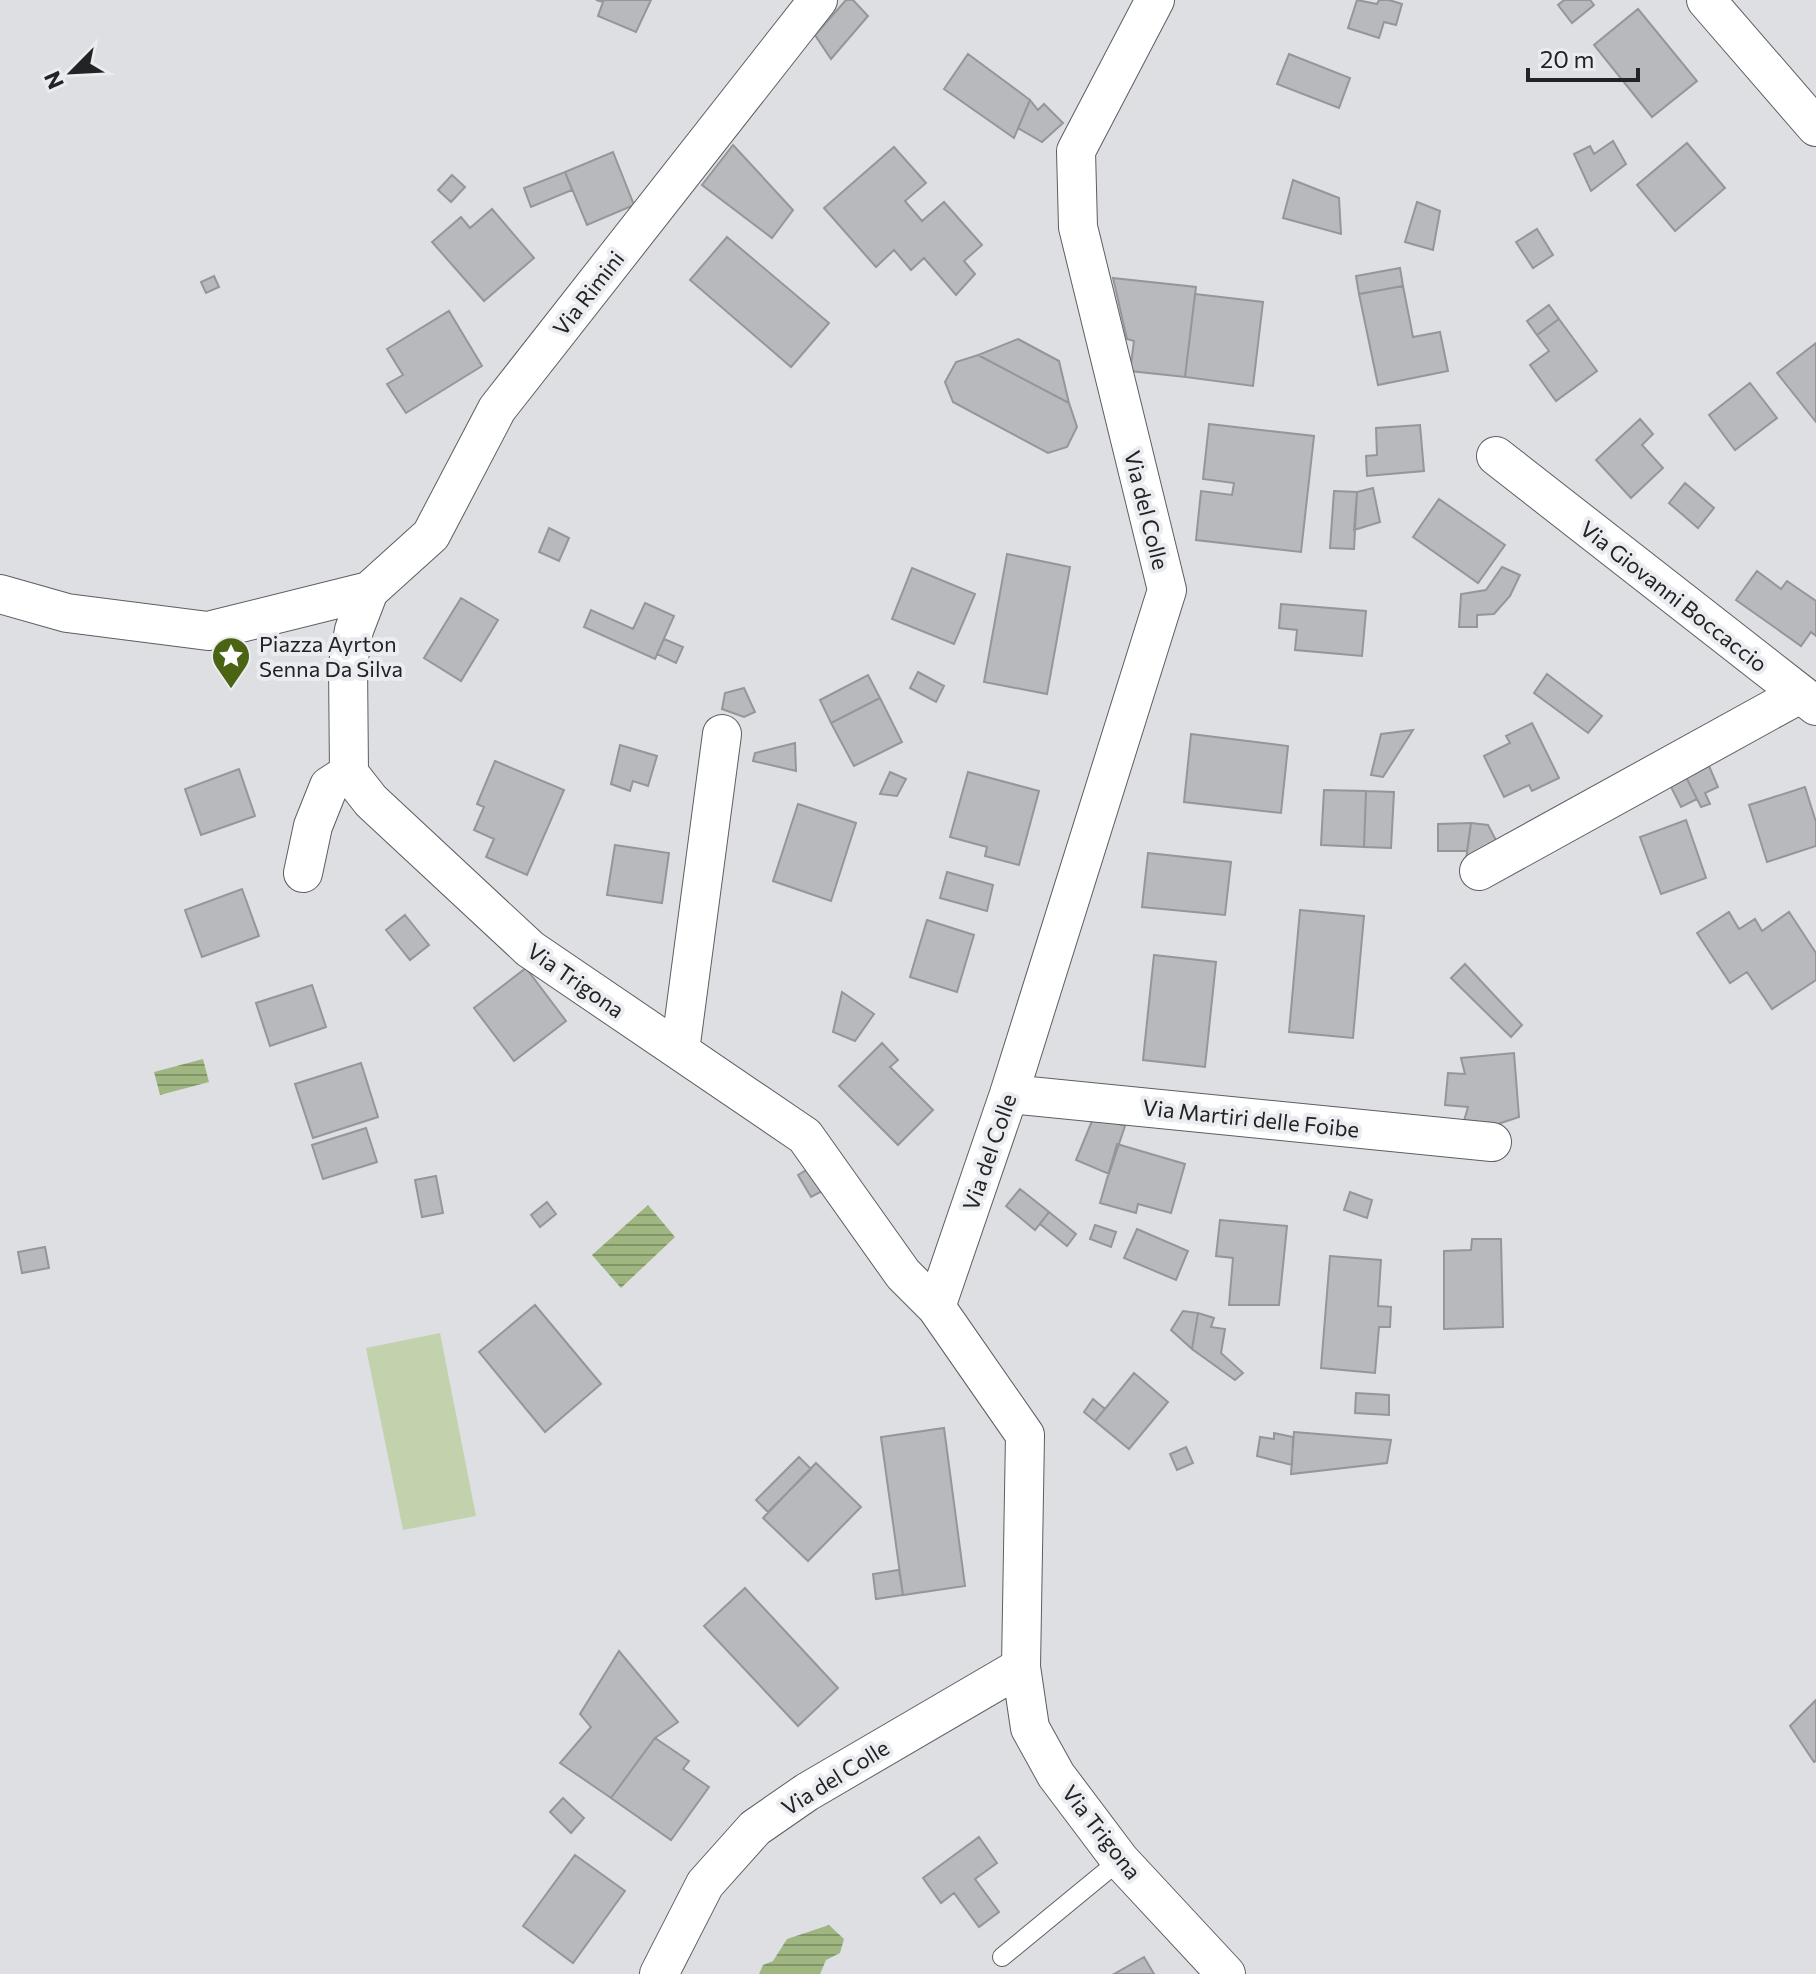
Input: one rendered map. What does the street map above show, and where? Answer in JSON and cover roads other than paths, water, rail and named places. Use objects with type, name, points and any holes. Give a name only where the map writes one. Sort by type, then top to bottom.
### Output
[{"type":"street","name":"Via Rimini","points":[[369,591],[431,535],[497,409],[818,0]]},
{"type":"street","name":"Via del Colle","points":[[936,1307],[1009,1094],[1167,590],[1078,227],[1076,151],[1155,0]]},
{"type":"street","points":[[1706,0],[1763,70],[1816,127]]},
{"type":"street","name":"Via Giovanni Boccaccio","points":[[1496,456],[1808,700]]},
{"type":"street","points":[[0,594],[67,613],[208,631],[369,591]]},
{"type":"street","points":[[303,873],[313,826],[329,786],[349,773],[348,664],[354,630],[369,591]]},
{"type":"street","points":[[1479,871],[1808,700]]},
{"type":"street","points":[[680,1051],[722,734]]},
{"type":"street","name":"Via Trigona","points":[[349,773],[371,801],[530,949],[805,1136],[903,1274],[936,1307]]},
{"type":"street","name":"Via Martiri delle Foibe","points":[[1009,1094],[1492,1142]]},
{"type":"street","points":[[936,1307],[1025,1435],[1021,1667]]},
{"type":"street","name":"Via del Colle","points":[[659,1974],[705,1884],[755,1828],[807,1792],[1021,1667]]},
{"type":"street","name":"Via Trigona","points":[[1021,1667],[1030,1728],[1056,1775],[1120,1860],[1226,1974]]},
{"type":"lane","points":[[1002,1957],[1120,1860]]},
{"type":"place","name":"Piazza Ayrton Senna Da Silva","points":[[231,690]]}]
